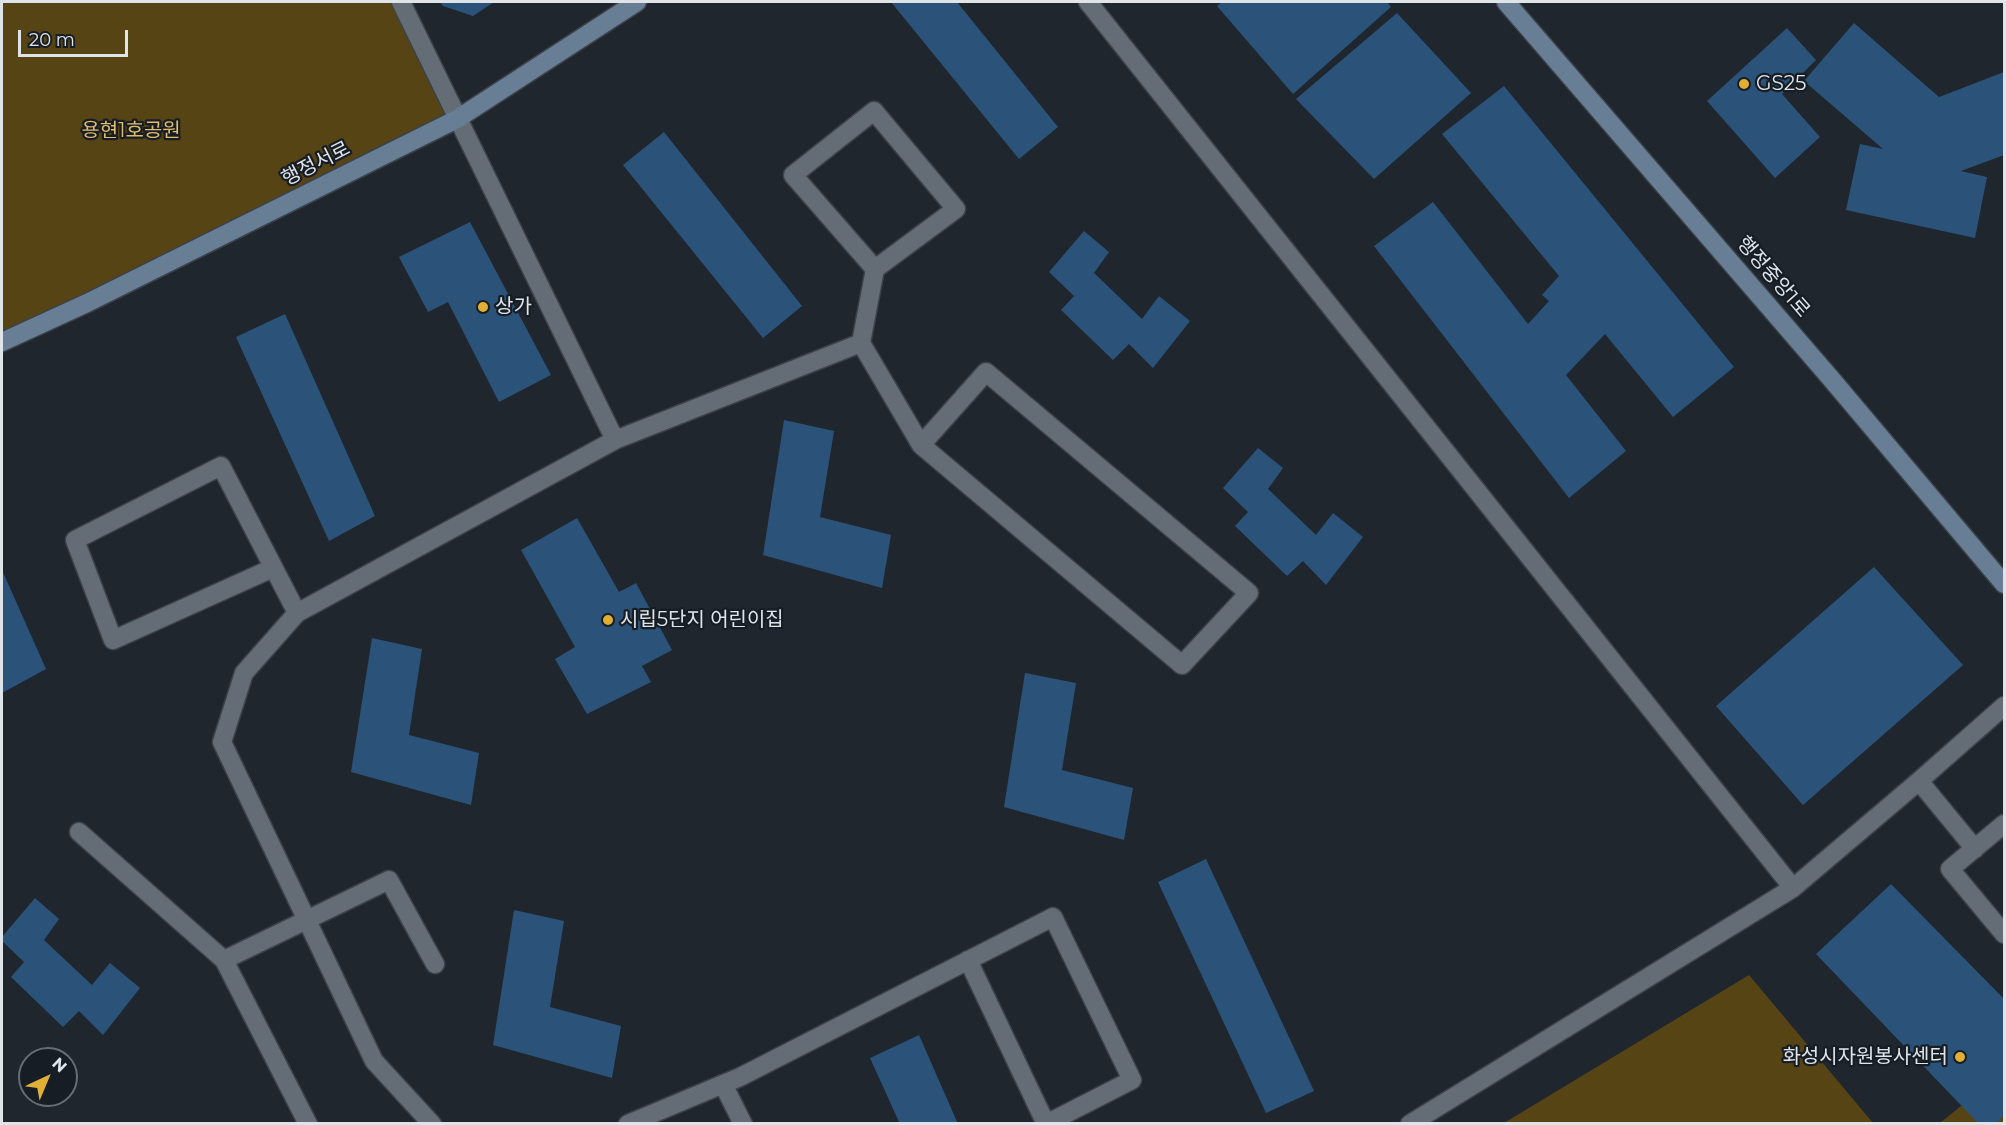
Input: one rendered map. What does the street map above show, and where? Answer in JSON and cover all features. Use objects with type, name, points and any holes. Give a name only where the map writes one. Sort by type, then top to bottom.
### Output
[{"type":"street","points":[[401,2],[615,440]]},
{"type":"street","name":"행정서로","points":[[2,342],[87,303],[457,118],[637,2]]},
{"type":"street","points":[[1088,2],[1793,888]]},
{"type":"street","name":"행정중앙1로","points":[[1506,2],[1833,381],[2004,584]]},
{"type":"street","points":[[875,269],[793,175],[874,111],[956,209],[875,269],[861,343],[921,445],[1182,665],[1249,593],[986,372],[921,445]]},
{"type":"street","points":[[432,1124],[374,1061],[222,742],[244,673],[297,613],[615,440],[861,343]]},
{"type":"street","points":[[273,568],[113,640],[75,540],[221,466],[297,613]]},
{"type":"street","points":[[1410,1124],[1793,888],[2004,706]]},
{"type":"street","points":[[1919,781],[1975,849]]},
{"type":"street","points":[[2004,824],[1950,869],[2004,934]]},
{"type":"street","points":[[79,832],[224,960],[308,1124]]},
{"type":"street","points":[[224,960],[389,880],[435,964]]},
{"type":"street","points":[[628,1124],[723,1084],[968,960],[1053,917],[1131,1080],[1046,1124],[968,960]]},
{"type":"street","points":[[723,1084],[743,1124]]},
{"type":"green space","name":"용현1호공원","points":[[2,2],[399,2],[457,119],[2,335]]},
{"type":"green space","points":[[1749,975],[1873,1123],[1504,1123]]},
{"type":"green space","points":[[2004,1071],[2004,1123],[1940,1123]]},
{"type":"building","points":[[440,2],[494,2],[473,16],[443,6]]},
{"type":"building","points":[[891,2],[957,2],[1058,127],[1019,159]]},
{"type":"building","points":[[1222,2],[1387,2],[1391,7],[1293,94],[1217,6]]},
{"type":"building","points":[[1397,13],[1471,93],[1374,179],[1296,99]]},
{"type":"building","points":[[1854,23],[1939,97],[2004,72],[2004,155],[1961,171],[1987,177],[1975,238],[1846,210],[1860,144],[1883,149],[1804,81]]},
{"type":"building","points":[[1787,28],[1816,60],[1782,94],[1820,137],[1775,178],[1707,101]]},
{"type":"building","points":[[1504,86],[1734,367],[1673,417],[1605,334],[1566,375],[1626,451],[1569,498],[1374,246],[1433,202],[1528,324],[1549,301],[1542,295],[1559,276],[1442,134]]},
{"type":"building","points":[[664,132],[802,306],[763,338],[623,165]]},
{"type":"building","name":"상가","points":[[470,222],[551,375],[499,402],[448,302],[428,312],[399,257]]},
{"type":"building","points":[[1084,231],[1109,252],[1094,273],[1142,319],[1159,296],[1190,321],[1153,368],[1129,344],[1113,360],[1061,310],[1074,296],[1049,272]]},
{"type":"building","points":[[285,314],[375,516],[329,541],[236,337]]},
{"type":"building","points":[[784,420],[834,431],[820,517],[891,535],[882,588],[763,555]]},
{"type":"building","points":[[1258,448],[1283,468],[1268,489],[1316,535],[1333,513],[1363,537],[1326,585],[1303,561],[1287,576],[1235,526],[1248,512],[1223,488]]},
{"type":"building","name":"시립5단지 어린이집","points":[[577,518],[619,592],[636,583],[672,650],[642,666],[651,682],[587,714],[555,659],[575,647],[521,550]]},
{"type":"building","points":[[1874,567],[1963,665],[1803,805],[1716,706]]},
{"type":"building","points":[[2,570],[46,669],[2,693]]},
{"type":"building","points":[[372,638],[422,649],[409,735],[479,753],[471,805],[351,772]]},
{"type":"building","points":[[1025,673],[1076,683],[1062,770],[1133,788],[1124,840],[1004,807]]},
{"type":"building","points":[[1206,859],[1314,1091],[1266,1113],[1158,882]]},
{"type":"building","name":"화성시자원봉사센터","points":[[1891,884],[2004,999],[2004,1115],[1996,1124],[1979,1124],[1816,954]]},
{"type":"building","points":[[35,898],[59,919],[44,940],[92,985],[110,963],[140,988],[103,1035],[79,1011],[63,1027],[11,977],[24,962],[2,941],[2,937]]},
{"type":"building","points":[[514,910],[564,921],[550,1007],[621,1026],[612,1078],[493,1045]]},
{"type":"building","points":[[919,1035],[958,1124],[900,1124],[870,1058]]},
{"type":"place","name":"GS25","points":[[1744,84]]},
{"type":"place","name":"상가","points":[[483,307]]},
{"type":"place","name":"시립5단지 어린이집","points":[[608,620]]},
{"type":"place","name":"화성시자원봉사센터","points":[[1960,1057]]}]
